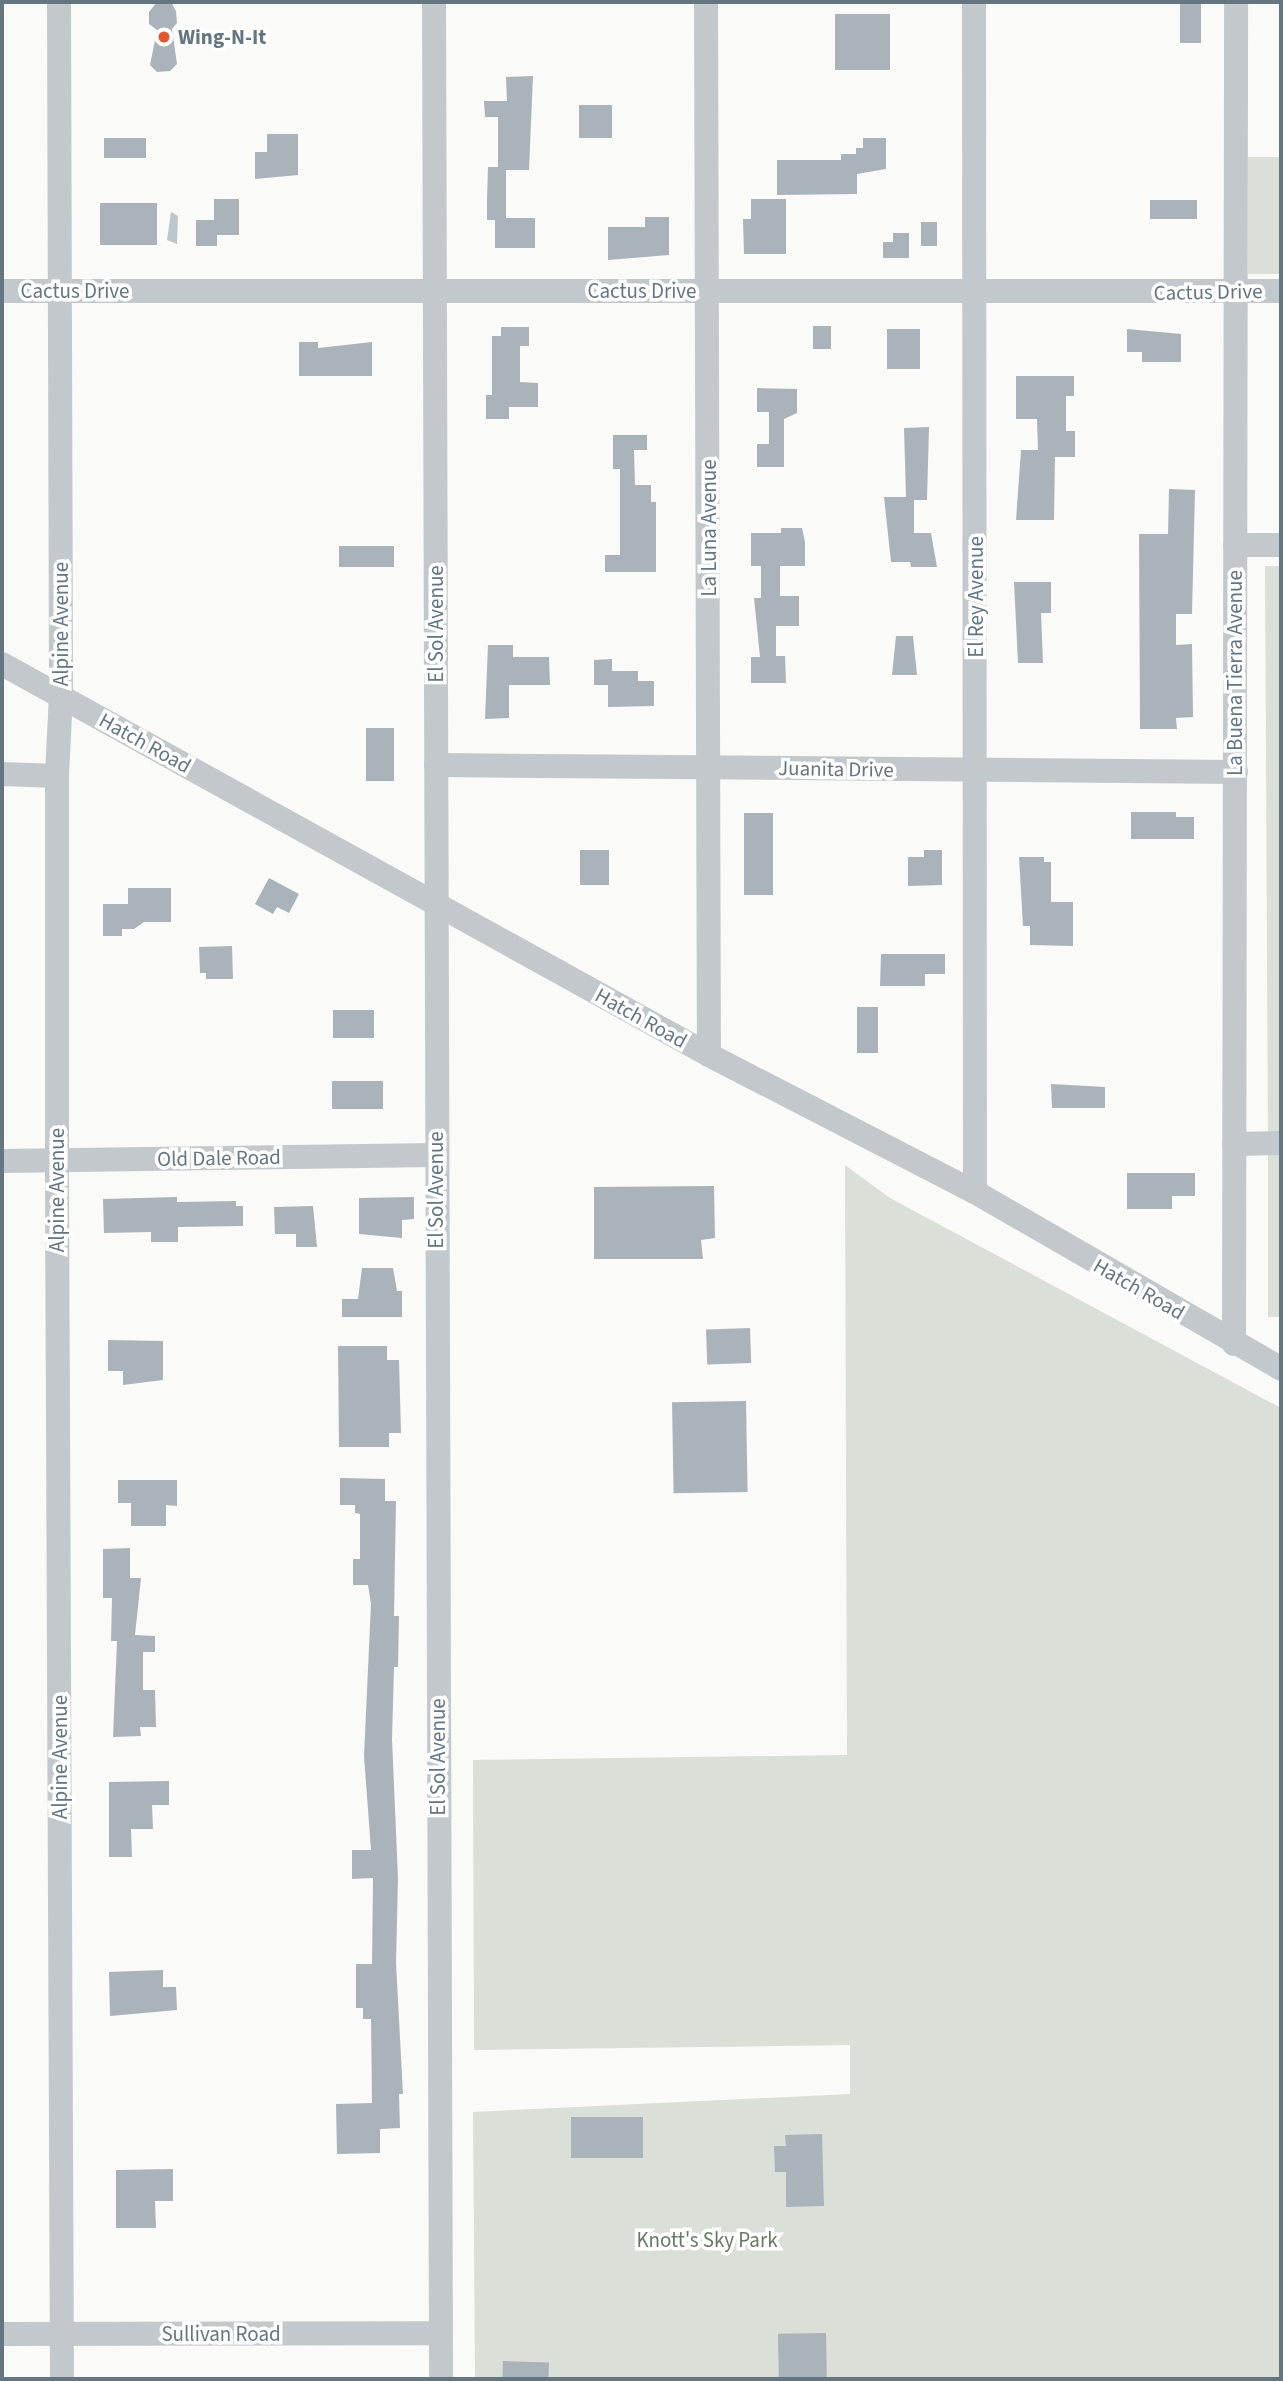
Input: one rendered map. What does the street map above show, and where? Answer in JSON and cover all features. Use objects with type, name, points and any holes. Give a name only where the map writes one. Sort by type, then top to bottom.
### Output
[{"type":"street","name":"Alpine Avenue","points":[[59,2],[61,696],[57,776],[57,1160],[62,2379]]},
{"type":"street","name":"El Sol Avenue","points":[[434,2],[440,2379]]},
{"type":"street","name":"La Luna Avenue","points":[[706,2],[711,766],[709,1055]]},
{"type":"street","name":"El Rey Avenue","points":[[974,2],[977,773],[975,1192]]},
{"type":"street","name":"La Buena Tierra Avenue","points":[[1234,1344],[1236,2]]},
{"type":"street","name":"Cactus Drive","points":[[2,291],[1281,291]]},
{"type":"street","points":[[1235,545],[1281,545]]},
{"type":"street","name":"Hatch Road","points":[[2,664],[709,1055],[975,1192],[1281,1369]]},
{"type":"street","name":"Juanita Drive","points":[[436,765],[711,766],[977,773],[1236,772]]},
{"type":"street","points":[[2,774],[57,776]]},
{"type":"street","points":[[1234,1144],[1281,1143]]},
{"type":"street","name":"Old Dale Road","points":[[2,1161],[436,1155]]},
{"type":"street","name":"Sullivan Road","points":[[2,2334],[440,2333]]},
{"type":"green space","points":[[1248,157],[1281,157],[1281,274],[1248,274]]},
{"type":"green space","points":[[1265,566],[1281,566],[1281,1137],[1268,1137]]},
{"type":"green space","points":[[1268,1150],[1281,1150],[1281,1317],[1268,1317]]},
{"type":"green space","name":"Knott's Sky Park","points":[[845,1165],[890,1198],[1281,1408],[1281,2379],[475,2379],[473,2112],[850,2094],[850,2045],[474,2050],[473,1760],[847,1755]]},
{"type":"shaded area","points":[[171,212],[178,216],[177,244],[167,240]]},
{"type":"building","name":"Wing-N-It","points":[[157,2],[171,2],[176,11],[177,23],[172,29],[177,64],[170,71],[157,72],[150,65],[157,30],[149,24],[149,12]]},
{"type":"building","points":[[1180,2],[1201,2],[1201,43],[1180,43]]},
{"type":"building","points":[[835,14],[890,14],[890,70],[835,70]]},
{"type":"building","points":[[533,76],[529,170],[506,170],[506,218],[535,218],[535,248],[495,248],[495,220],[487,220],[487,201],[488,167],[498,167],[498,117],[485,117],[484,101],[507,101],[506,77]]},
{"type":"building","points":[[579,105],[612,105],[612,138],[579,138]]},
{"type":"building","points":[[267,134],[298,134],[298,175],[255,179],[255,152],[267,152]]},
{"type":"building","points":[[104,138],[146,138],[146,158],[104,158]]},
{"type":"building","points":[[863,138],[886,138],[886,169],[857,174],[857,194],[777,195],[777,160],[841,160],[841,154],[856,154],[856,148],[863,148]]},
{"type":"building","points":[[214,199],[239,199],[239,235],[217,235],[217,246],[196,246],[196,220],[214,220]]},
{"type":"building","points":[[751,199],[786,199],[786,254],[744,254],[743,219],[751,219]]},
{"type":"building","points":[[1150,200],[1197,200],[1197,219],[1150,219]]},
{"type":"building","points":[[100,203],[157,203],[157,245],[100,245]]},
{"type":"building","points":[[645,217],[669,217],[669,255],[608,260],[608,227],[645,227]]},
{"type":"building","points":[[921,222],[937,222],[937,246],[921,246]]},
{"type":"building","points":[[893,233],[909,233],[909,258],[883,258],[883,242],[893,242]]},
{"type":"building","points":[[813,326],[831,326],[831,349],[813,349]]},
{"type":"building","points":[[501,327],[529,327],[529,346],[520,346],[520,382],[538,383],[538,407],[509,407],[509,419],[486,419],[486,395],[492,395],[492,336],[501,336]]},
{"type":"building","points":[[887,329],[920,329],[920,369],[887,369]]},
{"type":"building","points":[[1127,329],[1181,334],[1181,362],[1142,362],[1142,352],[1127,352]]},
{"type":"building","points":[[299,342],[318,342],[318,348],[372,342],[372,376],[299,376]]},
{"type":"building","points":[[1016,376],[1074,376],[1074,396],[1066,396],[1066,431],[1075,431],[1075,457],[1055,457],[1054,520],[1016,520],[1021,450],[1038,450],[1037,419],[1016,419]]},
{"type":"building","points":[[757,388],[797,389],[797,413],[784,419],[784,467],[757,467],[757,444],[769,444],[769,412],[757,412]]},
{"type":"building","points":[[929,427],[927,500],[914,500],[914,533],[931,533],[937,567],[911,567],[910,562],[891,562],[884,497],[906,497],[904,428]]},
{"type":"building","points":[[613,435],[647,435],[647,450],[634,450],[635,485],[651,485],[651,502],[656,502],[656,572],[605,572],[605,555],[620,555],[620,469],[613,469]]},
{"type":"building","points":[[1169,489],[1195,490],[1192,614],[1176,614],[1176,645],[1192,644],[1193,717],[1176,718],[1177,729],[1140,729],[1139,534],[1168,534]]},
{"type":"building","points":[[781,528],[802,528],[805,542],[805,566],[780,566],[780,596],[799,596],[799,626],[776,626],[776,656],[785,656],[786,683],[751,683],[751,657],[760,657],[754,598],[761,598],[761,566],[751,566],[751,533],[781,533]]},
{"type":"building","points":[[339,546],[394,546],[394,567],[339,567]]},
{"type":"building","points":[[1014,582],[1051,582],[1051,613],[1041,613],[1043,663],[1018,663]]},
{"type":"building","points":[[896,636],[913,636],[917,675],[892,675]]},
{"type":"building","points":[[488,645],[513,645],[513,657],[549,657],[550,685],[509,685],[509,718],[485,719]]},
{"type":"building","points":[[612,659],[612,671],[638,671],[638,681],[654,681],[654,706],[608,707],[608,685],[594,685],[594,660]]},
{"type":"building","points":[[366,728],[394,728],[394,781],[366,781]]},
{"type":"building","points":[[1131,812],[1176,812],[1176,817],[1194,817],[1194,839],[1131,839]]},
{"type":"building","points":[[744,813],[773,813],[773,895],[744,895]]},
{"type":"building","points":[[580,850],[609,850],[609,885],[580,885]]},
{"type":"building","points":[[924,850],[942,850],[942,885],[908,886],[908,857],[924,857]]},
{"type":"building","points":[[1019,857],[1044,857],[1044,862],[1051,862],[1051,902],[1073,902],[1073,946],[1030,945],[1030,926],[1023,926]]},
{"type":"building","points":[[269,878],[299,894],[289,913],[277,907],[273,914],[255,904]]},
{"type":"building","points":[[128,888],[171,888],[171,922],[144,922],[134,929],[122,929],[122,936],[103,936],[103,904],[128,904]]},
{"type":"building","points":[[232,946],[233,979],[206,979],[206,973],[200,973],[199,947]]},
{"type":"building","points":[[881,954],[945,954],[945,974],[925,974],[925,986],[880,986]]},
{"type":"building","points":[[857,1007],[878,1007],[878,1053],[857,1053]]},
{"type":"building","points":[[333,1010],[374,1010],[374,1038],[333,1038]]},
{"type":"building","points":[[332,1081],[383,1081],[383,1109],[332,1109]]},
{"type":"building","points":[[1051,1084],[1105,1087],[1105,1108],[1052,1108]]},
{"type":"building","points":[[1127,1173],[1195,1173],[1195,1196],[1172,1196],[1172,1209],[1127,1209]]},
{"type":"building","points":[[714,1186],[715,1238],[701,1240],[703,1259],[594,1259],[594,1187]]},
{"type":"building","points":[[177,1197],[177,1202],[236,1201],[236,1206],[243,1206],[243,1226],[178,1227],[178,1242],[151,1242],[151,1232],[104,1233],[103,1199]]},
{"type":"building","points":[[414,1197],[414,1219],[402,1220],[402,1238],[359,1234],[359,1198]]},
{"type":"building","points":[[313,1206],[317,1247],[296,1247],[296,1234],[275,1234],[274,1207]]},
{"type":"building","points":[[362,1268],[393,1268],[397,1291],[402,1291],[402,1317],[342,1317],[342,1299],[358,1299]]},
{"type":"building","points":[[750,1328],[751,1363],[707,1365],[706,1330]]},
{"type":"building","points":[[108,1340],[163,1341],[163,1380],[123,1385],[123,1371],[108,1371]]},
{"type":"building","points":[[338,1346],[387,1346],[387,1360],[399,1360],[401,1433],[389,1433],[389,1447],[339,1447]]},
{"type":"building","points":[[746,1401],[748,1492],[674,1493],[672,1402]]},
{"type":"building","points":[[340,1478],[385,1479],[385,1501],[396,1501],[394,1616],[399,1616],[392,1739],[398,1878],[396,1963],[403,2094],[399,2094],[400,2128],[380,2129],[380,2153],[337,2154],[336,2104],[372,2103],[371,2019],[363,2019],[363,2008],[356,2008],[356,1964],[372,1964],[373,1878],[352,1879],[352,1850],[371,1850],[364,1756],[371,1604],[368,1585],[353,1585],[353,1559],[360,1559],[360,1514],[355,1513],[355,1505],[340,1505]]},
{"type":"building","points":[[118,1480],[177,1480],[177,1506],[166,1505],[166,1526],[131,1526],[131,1503],[118,1503]]},
{"type":"building","points":[[130,1548],[130,1578],[141,1578],[135,1635],[155,1636],[155,1652],[143,1652],[143,1690],[155,1690],[156,1727],[140,1727],[141,1736],[113,1737],[117,1641],[111,1641],[112,1598],[103,1598],[103,1549]]},
{"type":"building","points":[[169,1781],[169,1805],[152,1805],[153,1829],[131,1829],[132,1857],[109,1857],[109,1782]]},
{"type":"building","points":[[163,1970],[163,1987],[176,1987],[177,2010],[110,2016],[109,1972]]},
{"type":"building","points":[[571,2117],[643,2117],[643,2158],[571,2158]]},
{"type":"building","points":[[822,2134],[824,2206],[786,2207],[786,2172],[775,2172],[774,2146],[786,2146],[785,2135]]},
{"type":"building","points":[[173,2169],[173,2201],[155,2201],[156,2228],[116,2228],[116,2170]]},
{"type":"building","points":[[826,2333],[827,2379],[779,2379],[778,2334]]},
{"type":"building","points":[[503,2361],[549,2363],[548,2379],[502,2379]]},
{"type":"place","name":"Wing-N-It","points":[[164,37]]}]
